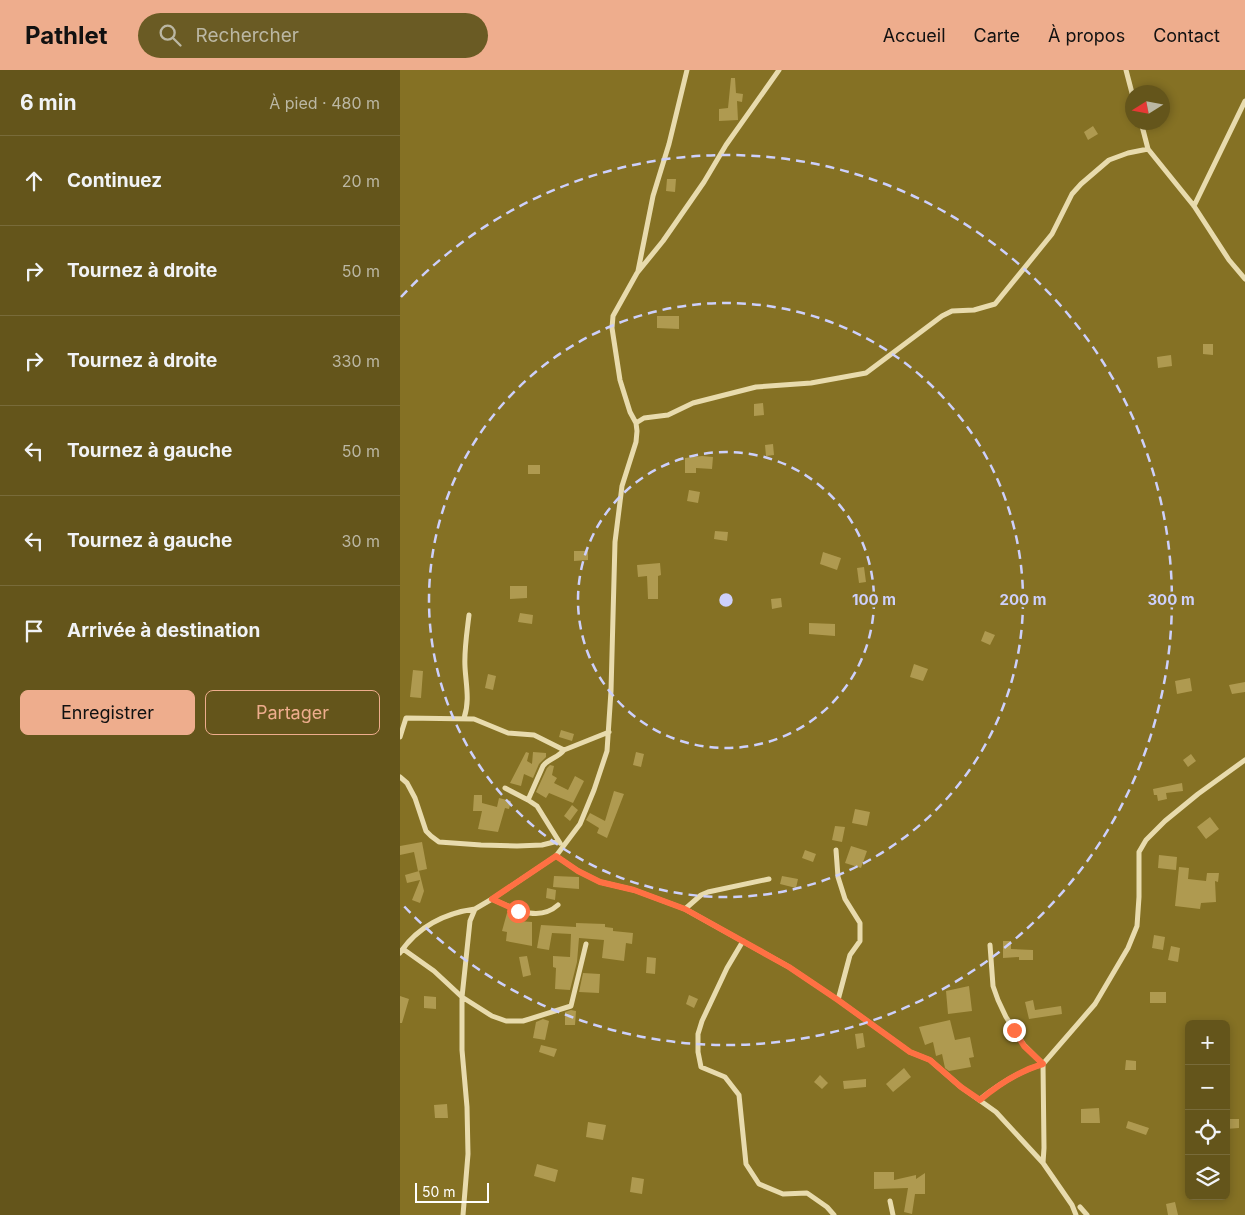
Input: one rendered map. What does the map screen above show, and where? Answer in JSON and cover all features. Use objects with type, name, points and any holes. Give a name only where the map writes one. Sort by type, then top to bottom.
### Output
[{"type":"street","points":[[637,273],[652,196],[669,144],[687,70]]},
{"type":"street","points":[[586,944],[571,1006],[523,1021],[506,1021],[492,1016],[462,997],[434,971],[401,951],[416,935],[437,920],[461,911],[475,909],[556,856],[580,824],[608,751],[614,542],[622,486],[636,442],[636,423],[630,412],[620,380],[612,328],[613,316],[637,273],[663,241],[704,182],[726,145],[779,70]]},
{"type":"street","points":[[1126,70],[1130,85]]},
{"type":"street","points":[[1194,206],[1245,101]]},
{"type":"street","points":[[1143,130],[1148,149],[1194,206],[1229,260],[1245,280]]},
{"type":"street","points":[[636,423],[644,418],[674,412],[693,402],[756,387],[810,384],[866,373],[942,316],[952,311],[974,310],[995,304],[1052,234],[1072,194],[1080,184],[1109,160],[1128,153],[1148,149]]},
{"type":"street","points":[[464,718],[467,708],[468,686],[465,667],[469,615]]},
{"type":"street","points":[[400,737],[406,718],[464,718],[474,719],[508,733],[534,735],[564,750]]},
{"type":"street","points":[[528,800],[545,763],[560,755],[564,750],[609,732]]},
{"type":"street","points":[[980,1100],[1010,1078],[1043,1064],[1095,1004],[1128,948],[1137,926],[1139,852],[1146,840],[1165,821],[1198,794],[1245,760]]},
{"type":"street","points":[[400,777],[407,783],[415,798],[426,830],[430,836],[439,842],[481,846],[517,846],[542,845],[558,841]]},
{"type":"street","points":[[505,788],[537,806],[558,841],[564,847]]},
{"type":"street","points":[[836,850],[838,877],[845,899],[860,923],[860,941],[850,955],[838,1000]]},
{"type":"street","points":[[556,856],[578,871],[600,882],[634,890],[685,909],[789,967],[910,1052],[930,1060],[961,1087],[996,1112],[1042,1163],[1072,1205],[1076,1215]]},
{"type":"street","points":[[685,909],[701,894],[769,879]]},
{"type":"street","points":[[492,899],[518,911],[528,913],[546,913],[558,905]]},
{"type":"street","points":[[463,1215],[468,1154],[467,1107],[462,1050],[462,997],[470,921],[475,909]]},
{"type":"street","points":[[742,941],[702,1021],[698,1034],[698,1052],[701,1067],[725,1077],[739,1095],[746,1164],[759,1184],[783,1194],[807,1193],[827,1207],[834,1215]]},
{"type":"street","points":[[990,945],[993,986],[998,1000],[1024,1046],[1043,1064],[1044,1148],[1042,1163]]},
{"type":"street","points":[[890,1201],[893,1215]]},
{"type":"street","points":[[1080,1208],[1087,1215]]},
{"type":"building","points":[[731,78],[735,78],[736,93],[743,94],[742,102],[737,101],[738,120],[719,121],[719,109],[728,108]]},
{"type":"building","points":[[1093,126],[1098,134],[1088,140],[1084,132]]},
{"type":"building","points":[[667,179],[676,179],[675,192],[666,191]]},
{"type":"building","points":[[657,316],[679,316],[679,329],[657,328]]},
{"type":"building","points":[[1203,344],[1213,344],[1213,355],[1203,354]]},
{"type":"building","points":[[1171,355],[1172,366],[1158,368],[1157,357]]},
{"type":"building","points":[[763,403],[764,415],[754,416],[754,404]]},
{"type":"building","points":[[773,444],[774,455],[766,456],[765,445]]},
{"type":"building","points":[[713,457],[712,469],[696,468],[696,473],[685,473],[685,458]]},
{"type":"building","points":[[528,465],[540,465],[540,474],[528,474]]},
{"type":"building","points":[[689,490],[700,492],[698,503],[687,501]]},
{"type":"building","points":[[715,531],[728,532],[727,541],[714,539]]},
{"type":"building","points":[[574,551],[588,551],[588,560],[574,561]]},
{"type":"building","points":[[823,552],[841,558],[837,570],[820,564]]},
{"type":"building","points":[[660,563],[661,575],[658,576],[658,599],[648,599],[647,576],[638,577],[637,565]]},
{"type":"building","points":[[864,567],[866,582],[859,583],[857,568]]},
{"type":"building","points":[[510,586],[527,586],[527,598],[510,599]]},
{"type":"building","points":[[781,598],[782,607],[772,609],[771,599]]},
{"type":"building","points":[[520,613],[533,615],[532,624],[518,622]]},
{"type":"building","points":[[809,623],[835,624],[835,636],[809,634]]},
{"type":"building","points":[[985,631],[995,635],[990,645],[981,641]]},
{"type":"building","points":[[914,664],[928,669],[923,681],[910,677]]},
{"type":"building","points":[[413,670],[423,671],[421,698],[410,697]]},
{"type":"building","points":[[488,674],[496,676],[493,690],[485,688]]},
{"type":"building","points":[[1190,678],[1192,691],[1177,694],[1175,681]]},
{"type":"building","points":[[1245,682],[1245,692],[1232,694],[1229,685]]},
{"type":"building","points":[[561,730],[574,734],[572,741],[559,737]]},
{"type":"building","points":[[526,752],[529,753],[527,761],[532,764],[533,752],[546,753],[546,757],[539,764],[533,778],[524,774],[521,786],[510,783]]},
{"type":"building","points":[[636,752],[644,754],[641,767],[633,765]]},
{"type":"building","points":[[1191,754],[1196,761],[1188,767],[1183,760]]},
{"type":"building","points":[[550,765],[554,766],[552,775],[557,778],[554,783],[568,790],[575,776],[584,781],[573,803],[549,793],[546,798],[536,792]]},
{"type":"building","points":[[1182,783],[1183,791],[1166,793],[1167,799],[1158,801],[1157,795],[1154,795],[1153,789]]},
{"type":"building","points":[[614,791],[624,794],[607,838],[597,833],[599,828],[586,820],[590,813],[605,821]]},
{"type":"building","points":[[474,795],[482,795],[482,803],[497,807],[499,798],[511,801],[509,809],[505,808],[498,832],[478,829],[482,811],[473,811]]},
{"type":"building","points":[[572,805],[578,810],[570,821],[564,816]]},
{"type":"building","points":[[855,809],[870,812],[867,826],[852,823]]},
{"type":"building","points":[[1210,817],[1219,829],[1206,839],[1197,827]]},
{"type":"building","points":[[835,826],[845,827],[842,842],[832,840]]},
{"type":"building","points":[[422,842],[427,869],[418,871],[414,852],[400,855],[400,846]]},
{"type":"building","points":[[851,846],[867,851],[861,868],[845,863]]},
{"type":"building","points":[[805,850],[816,854],[813,862],[802,858]]},
{"type":"building","points":[[1159,855],[1177,857],[1176,870],[1158,868]]},
{"type":"building","points":[[1179,867],[1189,868],[1188,879],[1206,881],[1207,873],[1219,873],[1218,882],[1215,881],[1216,902],[1201,903],[1200,909],[1175,906]]},
{"type":"building","points":[[419,871],[424,891],[420,903],[412,900],[420,880],[407,883],[405,875]]},
{"type":"building","points":[[554,876],[579,877],[579,889],[553,887]]},
{"type":"building","points":[[782,876],[798,879],[796,888],[780,884]]},
{"type":"building","points":[[547,888],[556,890],[555,900],[546,898]]},
{"type":"building","points":[[507,913],[519,916],[518,921],[532,922],[532,946],[506,941],[507,932],[502,931]]},
{"type":"building","points":[[576,923],[605,924],[605,927],[613,928],[613,931],[633,933],[632,944],[626,943],[624,961],[602,958],[604,940],[579,938],[577,962],[570,990],[555,989],[556,968],[553,967],[553,956],[570,957],[571,934],[552,933],[549,950],[537,948],[541,925],[576,927]]},
{"type":"building","points":[[1154,935],[1165,937],[1163,950],[1152,948]]},
{"type":"building","points":[[1003,941],[1011,941],[1011,949],[1033,950],[1033,960],[1019,960],[1019,957],[1003,958]]},
{"type":"building","points":[[1171,946],[1180,948],[1178,962],[1168,960]]},
{"type":"building","points":[[527,956],[531,975],[523,977],[519,957]]},
{"type":"building","points":[[647,957],[656,958],[655,974],[646,973]]},
{"type":"building","points":[[583,973],[600,974],[599,993],[579,992]]},
{"type":"building","points":[[969,986],[972,1011],[948,1014],[946,991]]},
{"type":"building","points":[[1150,992],[1166,992],[1166,1003],[1150,1003]]},
{"type":"building","points":[[689,995],[698,999],[694,1008],[686,1004]]},
{"type":"building","points":[[400,996],[409,999],[402,1023],[400,1023]]},
{"type":"building","points":[[424,996],[436,997],[436,1009],[424,1008]]},
{"type":"building","points":[[1033,1000],[1035,1010],[1061,1006],[1062,1014],[1029,1019],[1025,1002]]},
{"type":"building","points":[[576,1011],[575,1025],[565,1025],[565,1012]]},
{"type":"building","points":[[543,1019],[549,1021],[545,1040],[533,1038],[536,1022]]},
{"type":"building","points":[[950,1020],[955,1040],[970,1037],[974,1057],[969,1058],[971,1067],[949,1071],[945,1068],[942,1054],[936,1056],[933,1042],[925,1045],[919,1027]]},
{"type":"building","points":[[863,1033],[865,1047],[857,1049],[855,1034]]},
{"type":"building","points":[[541,1045],[557,1049],[554,1057],[539,1052]]},
{"type":"building","points":[[1126,1060],[1136,1061],[1136,1070],[1125,1070]]},
{"type":"building","points":[[904,1068],[911,1077],[893,1092],[886,1084]]},
{"type":"building","points":[[820,1075],[828,1083],[822,1089],[814,1082]]},
{"type":"building","points":[[866,1079],[866,1087],[844,1089],[843,1081]]},
{"type":"building","points":[[447,1104],[448,1118],[435,1118],[434,1105]]},
{"type":"building","points":[[1099,1108],[1100,1123],[1081,1123],[1081,1109]]},
{"type":"building","points":[[1230,1119],[1239,1119],[1239,1128],[1230,1129]]},
{"type":"building","points":[[1128,1121],[1149,1128],[1146,1135],[1126,1128]]},
{"type":"building","points":[[588,1122],[606,1125],[603,1140],[586,1137]]},
{"type":"building","points":[[537,1164],[558,1170],[555,1182],[534,1176]]},
{"type":"building","points":[[874,1172],[894,1172],[894,1180],[916,1175],[916,1179],[925,1173],[925,1194],[915,1194],[912,1214],[904,1212],[908,1188],[874,1189]]},
{"type":"building","points":[[632,1177],[644,1179],[642,1194],[630,1192]]},
{"type":"building","points":[[1175,1202],[1178,1215],[1168,1215],[1166,1204]]},
{"type":"route","points":[[518,911],[492,899],[556,856],[578,871],[600,882],[634,890],[685,909],[789,967],[910,1052],[930,1060],[961,1087],[980,1100],[1010,1078],[1043,1064],[1024,1046],[1014,1030]]}]
